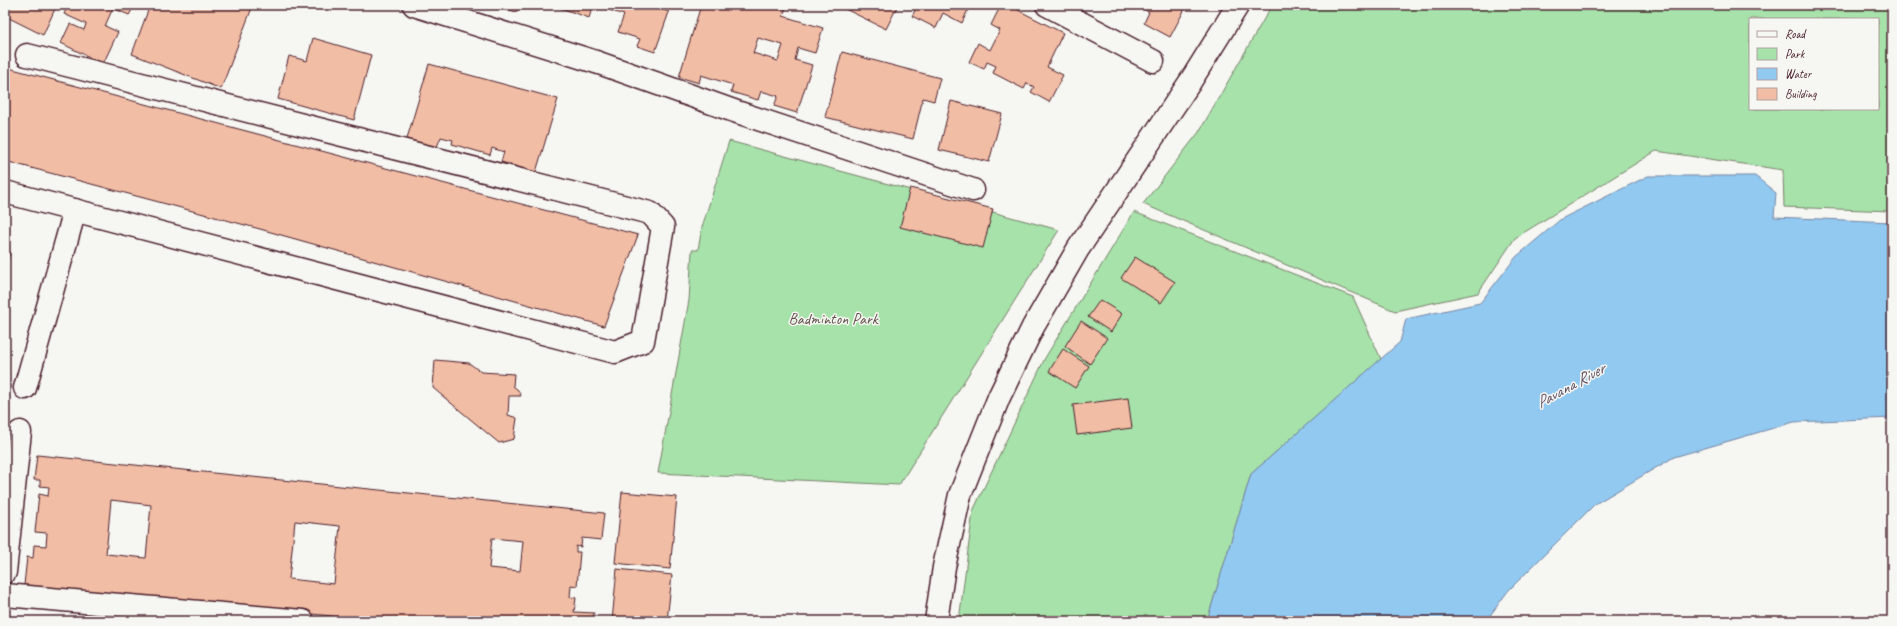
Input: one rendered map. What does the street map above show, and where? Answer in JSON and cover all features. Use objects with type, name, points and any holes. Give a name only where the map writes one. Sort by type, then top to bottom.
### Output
[{"type":"street","points":[[414,5],[599,63],[744,115],[973,190]]},
{"type":"street","points":[[1047,5],[1081,13],[1153,61]]},
{"type":"street","points":[[936,621],[944,567],[960,495],[999,397],[1033,327],[1078,249],[1190,82],[1238,5]]},
{"type":"street","points":[[5,192],[615,352],[643,341],[663,227],[650,213],[27,55]]},
{"type":"street","points":[[25,388],[75,210]]},
{"type":"street","points":[[5,572],[20,432]]},
{"type":"street","points":[[5,595],[304,621]]},
{"type":"green space","points":[[1272,5],[1892,5],[1892,211],[1784,207],[1783,170],[1656,151],[1515,238],[1478,293],[1395,311],[1143,204],[1199,132]]},
{"type":"green space","name":"Badminton Park","points":[[729,141],[1059,230],[899,485],[658,473],[689,300],[692,250],[698,250],[702,227]]},
{"type":"green space","points":[[1134,212],[1353,297],[1381,359],[1251,474],[1207,621],[959,621],[973,511],[1045,358]]},
{"type":"water","name":"Pavana River","points":[[1648,176],[1755,176],[1776,193],[1774,217],[1892,222],[1892,418],[1794,422],[1674,457],[1595,504],[1508,591],[1486,621],[1207,621],[1251,474],[1400,342],[1406,319],[1480,303],[1516,257],[1561,219]]},
{"type":"building","points":[[7,5],[51,5],[50,7],[55,9],[43,35],[5,16]]},
{"type":"building","points":[[68,5],[135,5],[129,15],[113,8],[105,26],[118,32],[103,64],[61,43],[70,24],[84,30],[86,24],[64,14]]},
{"type":"building","points":[[150,5],[253,5],[221,89],[132,54]]},
{"type":"building","points":[[496,5],[519,5],[517,12],[495,7]]},
{"type":"building","points":[[559,5],[593,5],[589,18],[558,7]]},
{"type":"building","points":[[594,5],[649,5],[669,12],[655,52],[637,46],[640,39],[618,32],[624,15]]},
{"type":"building","points":[[701,5],[778,5],[786,7],[783,16],[823,28],[815,53],[798,48],[795,60],[812,65],[797,113],[774,106],[778,96],[761,91],[758,100],[731,92],[733,85],[701,75],[699,83],[679,77]],"holes":[[[758,38],[783,45],[778,61],[753,53]]]},
{"type":"building","points":[[837,5],[898,5],[886,29]]},
{"type":"building","points":[[918,5],[970,5],[962,23],[943,13],[936,28],[912,16]]},
{"type":"building","points":[[1001,5],[1008,5],[1063,33],[1047,67],[1063,75],[1049,102],[1031,92],[1034,87],[1027,83],[1024,89],[993,73],[996,66],[987,62],[984,69],[969,62],[978,43],[990,50],[1000,30],[991,25]]},
{"type":"building","points":[[1136,5],[1187,5],[1170,37],[1144,23],[1149,12]]},
{"type":"building","points":[[313,38],[371,55],[354,120],[278,99],[289,56],[307,61]]},
{"type":"building","points":[[842,52],[940,78],[934,101],[923,98],[913,139],[825,117]]},
{"type":"building","points":[[429,64],[558,99],[536,172],[501,162],[504,152],[492,148],[490,155],[452,144],[453,140],[441,137],[436,149],[406,142]]},
{"type":"building","points":[[5,67],[638,235],[604,326],[260,229],[5,161]]},
{"type":"building","points":[[951,101],[1002,114],[989,162],[939,150]]},
{"type":"building","points":[[910,188],[993,209],[983,248],[900,227]]},
{"type":"building","points":[[5,246],[10,252],[5,270]]},
{"type":"building","points":[[1135,257],[1175,282],[1161,303],[1121,278]]},
{"type":"building","points":[[1100,300],[1122,314],[1111,332],[1088,317]]},
{"type":"building","points":[[1081,321],[1107,338],[1090,364],[1065,346]]},
{"type":"building","points":[[1063,349],[1089,366],[1075,388],[1049,371]]},
{"type":"building","points":[[435,360],[469,363],[481,372],[514,374],[513,386],[518,390],[521,396],[509,396],[508,415],[517,418],[514,439],[499,443],[433,388]]},
{"type":"building","points":[[1128,398],[1132,428],[1077,435],[1073,405]]},
{"type":"building","points":[[37,455],[604,513],[601,540],[582,538],[581,547],[576,546],[576,552],[580,552],[577,586],[571,585],[570,597],[576,598],[574,612],[594,613],[593,621],[381,621],[24,585],[27,557],[33,558],[34,545],[46,546],[47,533],[35,532],[39,494],[48,496],[49,487],[40,486],[40,480],[34,480]],"holes":[[[111,500],[151,505],[146,558],[106,554]],[[295,521],[340,526],[334,584],[289,579]],[[492,538],[523,541],[520,571],[489,568]]]},
{"type":"building","points":[[622,492],[677,497],[670,569],[615,563]]},
{"type":"building","points":[[617,569],[672,575],[667,621],[612,621]]}]
